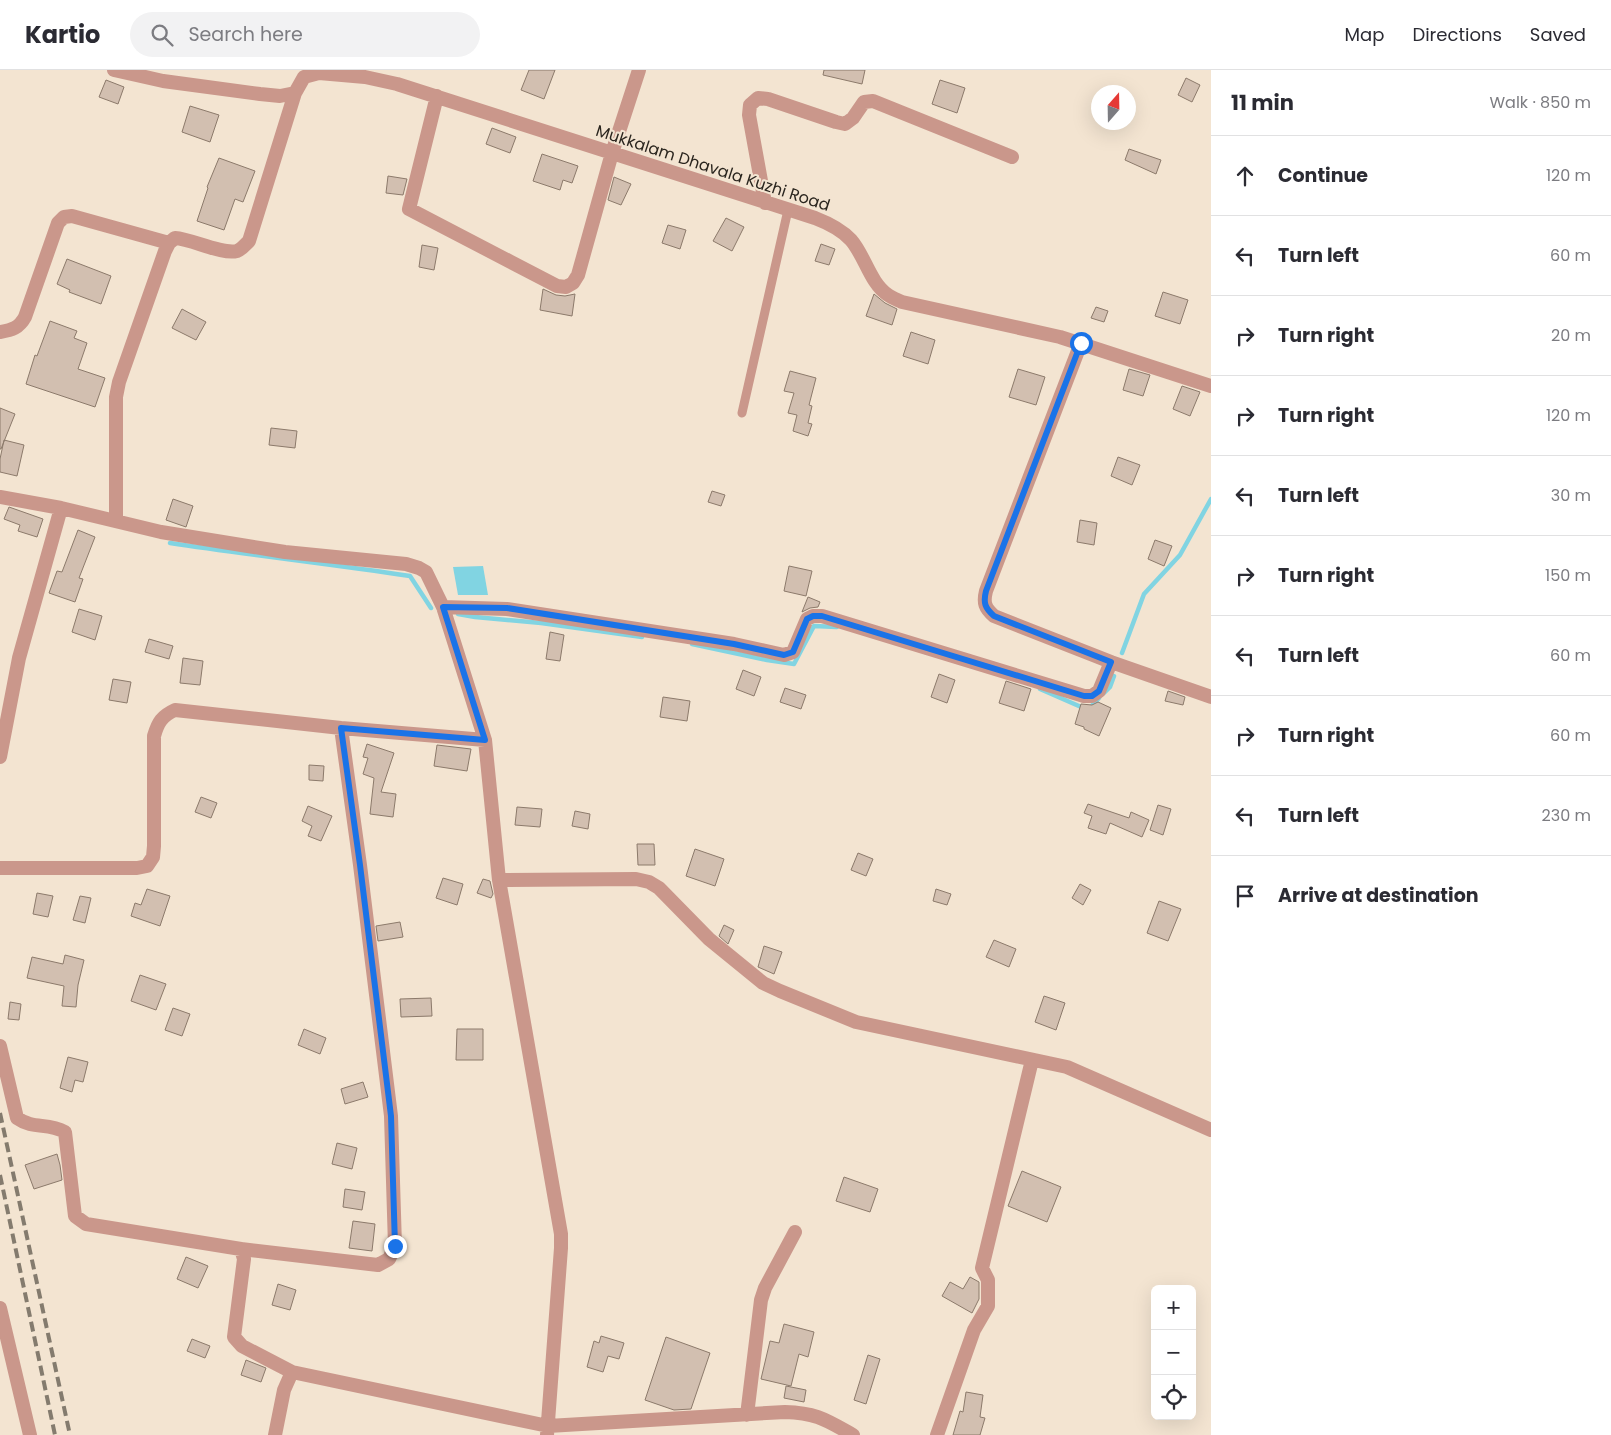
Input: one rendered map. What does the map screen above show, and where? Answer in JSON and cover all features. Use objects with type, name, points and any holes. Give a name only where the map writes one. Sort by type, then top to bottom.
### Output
[{"type":"street","points":[[114,70],[163,76],[280,96],[294,92]]},
{"type":"street","points":[[437,96],[409,209],[558,286],[566,288],[573,283],[578,275],[612,153],[639,70]]},
{"type":"street","name":"Mukkalam Dhavala Kuzhi Road","points":[[169,243],[175,238],[185,239],[226,251],[235,251],[242,248],[249,241],[294,92],[305,74],[319,73],[365,77],[437,96],[828,223],[853,242],[880,288],[888,295],[902,302],[1060,337],[1211,386]]},
{"type":"street","points":[[765,203],[750,115],[750,105],[758,98],[768,98],[845,124],[853,118],[864,102],[873,101],[1012,157]]},
{"type":"street","points":[[0,332],[14,330],[25,317],[58,222],[64,217],[72,216],[169,243],[119,382],[116,397],[116,521]]},
{"type":"street","points":[[1081,343],[986,591],[984,600],[986,609],[994,616],[1111,662],[1211,697]]},
{"type":"street","points":[[0,497],[61,508],[161,532],[285,552],[406,564],[426,572],[443,607],[485,740],[499,880],[561,1234],[547,1430]]},
{"type":"street","points":[[0,757],[19,658],[61,508]]},
{"type":"street","points":[[443,607],[507,608],[734,644],[784,655],[793,652],[807,619],[813,616],[822,616],[1084,696],[1092,696],[1099,691],[1111,662]]},
{"type":"street","points":[[0,868],[137,868],[147,866],[153,857],[154,846],[154,736],[157,724],[165,715],[175,710],[341,728],[485,740]]},
{"type":"street","points":[[0,1046],[17,1118],[26,1125],[56,1126],[65,1132],[74,1216],[86,1224],[241,1249],[378,1265],[389,1259],[395,1246],[391,1116],[341,728]]},
{"type":"street","points":[[499,880],[636,878],[649,882],[659,888],[709,939],[763,983],[772,987],[856,1022],[1067,1068],[1211,1130]]},
{"type":"street","points":[[936,1435],[974,1330],[988,1306],[988,1280],[982,1268],[1032,1060]]},
{"type":"street","points":[[747,1415],[761,1300],[765,1288],[795,1232]]},
{"type":"street","points":[[241,1249],[244,1259],[234,1337],[242,1346],[292,1372],[547,1430],[785,1412],[804,1413],[822,1418],[853,1435]]},
{"type":"street","points":[[0,1308],[30,1435]]},
{"type":"street","points":[[275,1435],[284,1390],[292,1372]]},
{"type":"lane","points":[[742,413],[788,210]]},
{"type":"water","points":[[483,566],[488,595],[458,595],[453,567]]},
{"type":"building","points":[[529,70],[555,70],[544,99],[521,90]]},
{"type":"building","points":[[824,70],[865,70],[862,84],[823,75]]},
{"type":"building","points":[[1186,78],[1200,85],[1192,102],[1178,95]]},
{"type":"building","points":[[106,80],[124,87],[118,104],[99,97]]},
{"type":"building","points":[[940,80],[965,88],[957,113],[932,104]]},
{"type":"building","points":[[190,106],[219,115],[210,142],[182,132]]},
{"type":"building","points":[[492,128],[516,137],[510,153],[486,144]]},
{"type":"building","points":[[1129,149],[1161,160],[1156,174],[1125,160]]},
{"type":"building","points":[[542,154],[578,166],[572,183],[563,180],[560,190],[533,181]]},
{"type":"building","points":[[219,158],[255,171],[243,202],[235,199],[224,230],[197,221],[207,187]]},
{"type":"building","points":[[388,176],[407,179],[403,195],[386,193]]},
{"type":"building","points":[[614,177],[631,184],[621,205],[608,200]]},
{"type":"building","points":[[726,218],[744,227],[732,251],[713,241]]},
{"type":"building","points":[[668,225],[686,230],[680,249],[662,243]]},
{"type":"building","points":[[821,244],[835,249],[829,265],[815,261]]},
{"type":"building","points":[[422,245],[438,248],[434,270],[419,267]]},
{"type":"building","points":[[67,259],[111,276],[101,304],[69,292],[70,290],[57,284]]},
{"type":"building","points":[[543,289],[556,295],[575,294],[572,316],[540,310]]},
{"type":"building","points":[[1163,292],[1188,300],[1180,324],[1155,316]]},
{"type":"building","points":[[874,294],[885,303],[897,309],[892,325],[866,316]]},
{"type":"building","points":[[1096,307],[1108,311],[1104,322],[1091,318]]},
{"type":"building","points":[[182,309],[206,322],[196,340],[172,328]]},
{"type":"building","points":[[50,321],[77,331],[74,338],[87,343],[78,369],[105,378],[95,407],[26,384],[35,355],[37,356]]},
{"type":"building","points":[[911,332],[935,340],[928,364],[903,356]]},
{"type":"building","points":[[1018,369],[1045,377],[1036,405],[1009,397]]},
{"type":"building","points":[[1129,369],[1150,375],[1143,396],[1123,390]]},
{"type":"building","points":[[790,371],[816,378],[809,405],[812,406],[808,423],[812,424],[808,436],[793,431],[797,415],[788,413],[794,393],[784,391]]},
{"type":"building","points":[[1182,386],[1200,392],[1190,416],[1173,409]]},
{"type":"building","points":[[0,408],[15,414],[1,449],[0,449]]},
{"type":"building","points":[[271,428],[297,431],[295,448],[269,445]]},
{"type":"building","points":[[4,440],[24,445],[17,476],[0,472],[0,459]]},
{"type":"building","points":[[1118,457],[1140,465],[1132,485],[1111,476]]},
{"type":"building","points":[[712,491],[725,495],[721,506],[708,502]]},
{"type":"building","points":[[173,499],[193,506],[186,527],[166,520]]},
{"type":"building","points":[[9,507],[43,519],[37,537],[18,531],[20,525],[4,519]]},
{"type":"building","points":[[1080,520],[1097,523],[1094,545],[1077,542]]},
{"type":"building","points":[[78,530],[95,537],[79,578],[83,579],[75,602],[49,593],[57,571],[62,572]]},
{"type":"building","points":[[1155,540],[1172,546],[1164,566],[1148,559]]},
{"type":"building","points":[[789,566],[812,571],[806,596],[784,591]]},
{"type":"building","points":[[808,597],[820,602],[818,607],[802,612]]},
{"type":"building","points":[[79,609],[102,616],[95,640],[72,632]]},
{"type":"building","points":[[550,632],[564,635],[560,661],[546,659]]},
{"type":"building","points":[[149,639],[173,646],[169,659],[145,652]]},
{"type":"building","points":[[183,658],[203,661],[200,685],[180,683]]},
{"type":"building","points":[[743,670],[761,677],[754,696],[736,689]]},
{"type":"building","points":[[939,674],[955,680],[947,703],[931,697]]},
{"type":"building","points":[[113,679],[131,682],[127,703],[109,700]]},
{"type":"building","points":[[1006,681],[1031,689],[1024,711],[999,703]]},
{"type":"building","points":[[785,688],[806,695],[801,709],[780,702]]},
{"type":"building","points":[[1168,691],[1185,697],[1183,705],[1165,701]]},
{"type":"building","points":[[663,697],[690,701],[687,721],[660,717]]},
{"type":"building","points":[[1098,702],[1111,708],[1099,736],[1075,724],[1081,704],[1092,705]]},
{"type":"building","points":[[367,744],[394,753],[381,792],[396,794],[393,817],[370,814],[374,778],[363,774],[368,758],[363,757]]},
{"type":"building","points":[[437,745],[471,749],[467,771],[434,766]]},
{"type":"building","points":[[309,765],[324,766],[323,781],[309,780]]},
{"type":"building","points":[[201,797],[217,803],[211,818],[195,812]]},
{"type":"building","points":[[1088,804],[1129,818],[1131,812],[1149,820],[1142,837],[1110,823],[1106,834],[1088,828],[1092,816],[1084,813]]},
{"type":"building","points":[[1158,805],[1171,809],[1163,835],[1150,830]]},
{"type":"building","points":[[308,806],[332,816],[321,841],[308,836],[312,826],[302,821]]},
{"type":"building","points":[[517,807],[542,809],[540,827],[515,825]]},
{"type":"building","points":[[575,811],[590,814],[588,829],[572,826]]},
{"type":"building","points":[[637,844],[654,844],[655,865],[638,865]]},
{"type":"building","points":[[695,849],[724,859],[715,886],[686,876]]},
{"type":"building","points":[[858,853],[873,859],[866,876],[851,870]]},
{"type":"building","points":[[443,878],[463,884],[457,905],[436,898]]},
{"type":"building","points":[[483,879],[490,881],[493,894],[491,898],[477,893]]},
{"type":"building","points":[[1080,884],[1091,890],[1083,905],[1072,898]]},
{"type":"building","points":[[147,889],[170,896],[160,926],[131,916],[135,903],[141,905]]},
{"type":"building","points":[[936,889],[951,894],[947,905],[933,901]]},
{"type":"building","points":[[37,893],[53,896],[48,917],[33,914]]},
{"type":"building","points":[[80,896],[91,898],[85,923],[73,920]]},
{"type":"building","points":[[1159,901],[1181,909],[1168,941],[1147,933]]},
{"type":"building","points":[[400,922],[403,937],[378,941],[376,926]]},
{"type":"building","points":[[724,925],[734,930],[728,944],[719,936]]},
{"type":"building","points":[[994,940],[1016,949],[1009,967],[986,957]]},
{"type":"building","points":[[764,946],[782,952],[774,974],[758,967]]},
{"type":"building","points":[[65,955],[84,960],[78,985],[76,1007],[62,1006],[64,986],[27,978],[32,957],[63,964]]},
{"type":"building","points":[[140,975],[166,984],[156,1010],[131,1001]]},
{"type":"building","points":[[1044,996],[1065,1003],[1056,1030],[1035,1022]]},
{"type":"building","points":[[431,998],[432,1016],[401,1017],[400,999]]},
{"type":"building","points":[[10,1002],[21,1004],[19,1020],[8,1019]]},
{"type":"building","points":[[173,1008],[190,1014],[182,1036],[165,1030]]},
{"type":"building","points":[[304,1029],[326,1038],[320,1054],[298,1045]]},
{"type":"building","points":[[457,1029],[483,1029],[483,1060],[456,1060]]},
{"type":"building","points":[[68,1057],[88,1062],[83,1082],[75,1080],[72,1092],[60,1088]]},
{"type":"building","points":[[363,1082],[368,1097],[345,1104],[341,1089]]},
{"type":"building","points":[[337,1143],[357,1148],[352,1169],[332,1164]]},
{"type":"building","points":[[57,1154],[62,1180],[34,1189],[25,1165]]},
{"type":"building","points":[[1022,1171],[1061,1187],[1047,1222],[1008,1206]]},
{"type":"building","points":[[844,1177],[878,1189],[870,1212],[836,1201]]},
{"type":"building","points":[[345,1189],[365,1192],[362,1210],[343,1207]]},
{"type":"building","points":[[353,1221],[375,1224],[372,1251],[349,1248]]},
{"type":"building","points":[[186,1257],[208,1266],[198,1288],[177,1279]]},
{"type":"building","points":[[970,1277],[979,1282],[979,1299],[972,1313],[942,1296],[950,1282],[963,1289]]},
{"type":"building","points":[[278,1284],[296,1290],[290,1310],[272,1305]]},
{"type":"building","points":[[784,1324],[814,1332],[808,1357],[799,1354],[791,1386],[761,1379],[770,1341],[779,1343]]},
{"type":"building","points":[[601,1336],[624,1343],[619,1359],[608,1356],[603,1372],[587,1367],[594,1341],[599,1343]]},
{"type":"building","points":[[666,1337],[710,1353],[691,1409],[674,1410],[645,1400]]},
{"type":"building","points":[[192,1339],[210,1346],[205,1358],[187,1351]]},
{"type":"building","points":[[868,1355],[880,1359],[866,1404],[854,1400]]},
{"type":"building","points":[[246,1360],[266,1368],[261,1382],[241,1375]]},
{"type":"building","points":[[786,1386],[806,1390],[804,1402],[784,1398]]},
{"type":"building","points":[[966,1392],[983,1395],[980,1417],[985,1418],[980,1435],[953,1435],[960,1411],[963,1412]]},
{"type":"waterway","points":[[1122,653],[1144,594],[1180,555],[1211,499]]},
{"type":"waterway","points":[[170,543],[410,576],[431,608]]},
{"type":"waterway","points":[[458,614],[642,637]]},
{"type":"waterway","points":[[692,644],[794,664],[814,626],[837,627]]},
{"type":"waterway","points":[[1104,693],[1110,687],[1114,676]]},
{"type":"waterway","points":[[1040,689],[1088,710],[1099,698]]},
{"type":"railway","points":[[0,1113],[70,1435]]},
{"type":"railway","points":[[0,1175],[55,1435]]},
{"type":"route","points":[[395,1246],[391,1116],[341,728],[485,740],[443,607],[507,608],[734,644],[784,655],[793,652],[807,619],[813,616],[822,616],[1084,696],[1092,696],[1099,691],[1111,662],[994,616],[986,609],[984,600],[1081,343]]}]
